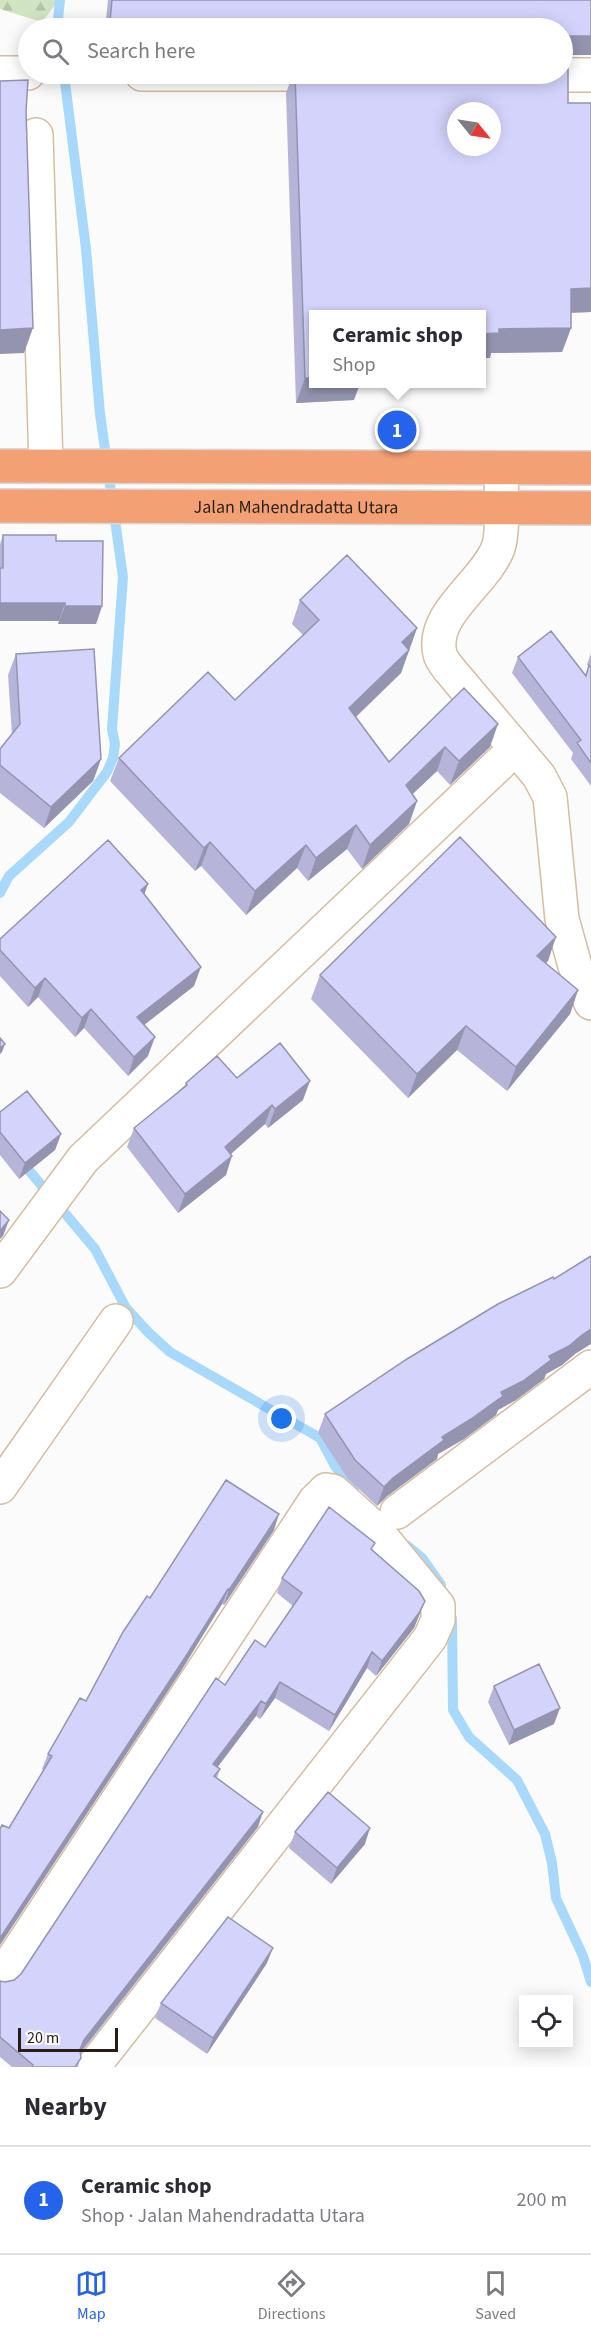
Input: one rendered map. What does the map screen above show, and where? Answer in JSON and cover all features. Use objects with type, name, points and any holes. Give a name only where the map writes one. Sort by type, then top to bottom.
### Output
[{"type":"highway","points":[[0,466],[591,468]]},
{"type":"highway","name":"Jalan Mahendradatta Utara","points":[[0,506],[591,508]]},
{"type":"street","points":[[0,73],[18,73]]},
{"type":"street","points":[[573,75],[591,75]]},
{"type":"street","points":[[36,135],[46,466]]},
{"type":"street","points":[[501,469],[499,546],[489,566],[445,620],[439,636],[440,655],[539,776],[550,797],[562,919],[575,966],[591,1003]]},
{"type":"street","points":[[0,1271],[83,1159],[515,749]]},
{"type":"street","points":[[0,1487],[116,1321]]},
{"type":"street","points":[[398,1512],[591,1367]]},
{"type":"street","points":[[0,1979],[315,1501],[326,1490],[333,1491],[375,1528],[438,1606],[438,1620],[430,1638],[93,2067]]},
{"type":"green space","points":[[0,0],[59,0],[45,18],[29,18],[0,9]]},
{"type":"building","points":[[112,0],[591,0],[591,36],[573,36],[573,18],[110,18]]},
{"type":"building","points":[[18,80],[18,84],[28,84],[26,111],[33,328],[0,330],[0,81]]},
{"type":"building","points":[[295,84],[568,84],[568,103],[591,103],[591,288],[571,289],[571,328],[499,329],[499,333],[486,334],[486,310],[309,310],[309,378],[305,378]]},
{"type":"building","points":[[3,535],[56,535],[56,541],[103,541],[102,606],[65,606],[65,603],[0,603]]},
{"type":"building","points":[[347,555],[417,628],[402,642],[409,650],[349,708],[389,762],[464,688],[498,724],[459,761],[445,747],[406,785],[417,801],[370,845],[356,825],[316,858],[306,845],[255,891],[210,842],[204,848],[119,758],[208,672],[235,700],[319,620],[300,600]]},
{"type":"building","points":[[551,631],[586,676],[589,665],[591,668],[591,763],[577,743],[581,740],[518,657]]},
{"type":"building","points":[[94,649],[101,759],[51,807],[0,765],[0,749],[20,724],[16,654]]},
{"type":"building","points":[[460,837],[556,937],[537,956],[578,990],[516,1067],[466,1026],[417,1074],[320,975]]},
{"type":"building","points":[[108,840],[148,884],[141,890],[201,967],[137,1017],[155,1037],[134,1057],[91,1009],[82,1018],[45,978],[35,988],[0,950],[0,939]]},
{"type":"building","points":[[0,1038],[5,1044],[0,1048]]},
{"type":"building","points":[[280,1043],[310,1081],[275,1109],[272,1105],[225,1147],[232,1156],[185,1194],[134,1128],[187,1085],[186,1083],[217,1056],[237,1078]]},
{"type":"building","points":[[27,1091],[61,1134],[25,1163],[0,1132],[0,1112]]},
{"type":"building","points":[[0,1211],[9,1220],[0,1231]]},
{"type":"building","points":[[591,1256],[591,1329],[569,1346],[549,1356],[551,1360],[523,1381],[501,1392],[503,1396],[442,1437],[444,1440],[384,1487],[355,1460],[325,1414],[407,1359],[498,1304],[553,1277],[554,1279]]},
{"type":"building","points":[[226,1480],[279,1514],[0,1938],[0,1829],[2,1825],[9,1828],[52,1756],[48,1754],[80,1698],[86,1701],[123,1632],[147,1596],[150,1598]]},
{"type":"building","points":[[329,1507],[375,1543],[371,1549],[419,1591],[425,1601],[419,1613],[382,1661],[372,1652],[335,1715],[280,1682],[266,1704],[261,1701],[213,1764],[220,1769],[214,1776],[263,1812],[84,2040],[80,2049],[81,2058],[75,2067],[32,2067],[33,2065],[0,2037],[0,1981],[14,1980],[21,1974],[216,1678],[225,1685],[255,1640],[265,1647],[302,1593],[282,1578]]},
{"type":"building","points":[[539,1664],[560,1708],[514,1730],[494,1686]]},
{"type":"building","points":[[328,1792],[370,1828],[337,1868],[295,1832]]},
{"type":"building","points":[[228,1917],[273,1948],[213,2038],[161,2003]]},
{"type":"waterway","points":[[58,18],[60,0]]},
{"type":"waterway","points":[[0,893],[9,876],[69,822],[107,772],[113,758],[115,744],[112,729],[123,577],[100,414],[86,249],[65,84]]},
{"type":"waterway","points":[[21,1161],[95,1249],[126,1308],[148,1332],[170,1352],[320,1438],[335,1466],[354,1491]]},
{"type":"waterway","points":[[406,1545],[422,1558],[441,1585]]},
{"type":"waterway","points":[[452,1618],[453,1710],[469,1737],[517,1780],[545,1834],[552,1863],[556,1898],[583,1956],[591,1982]]},
{"type":"place","name":"Ceramic shop","points":[[397,430]]}]
